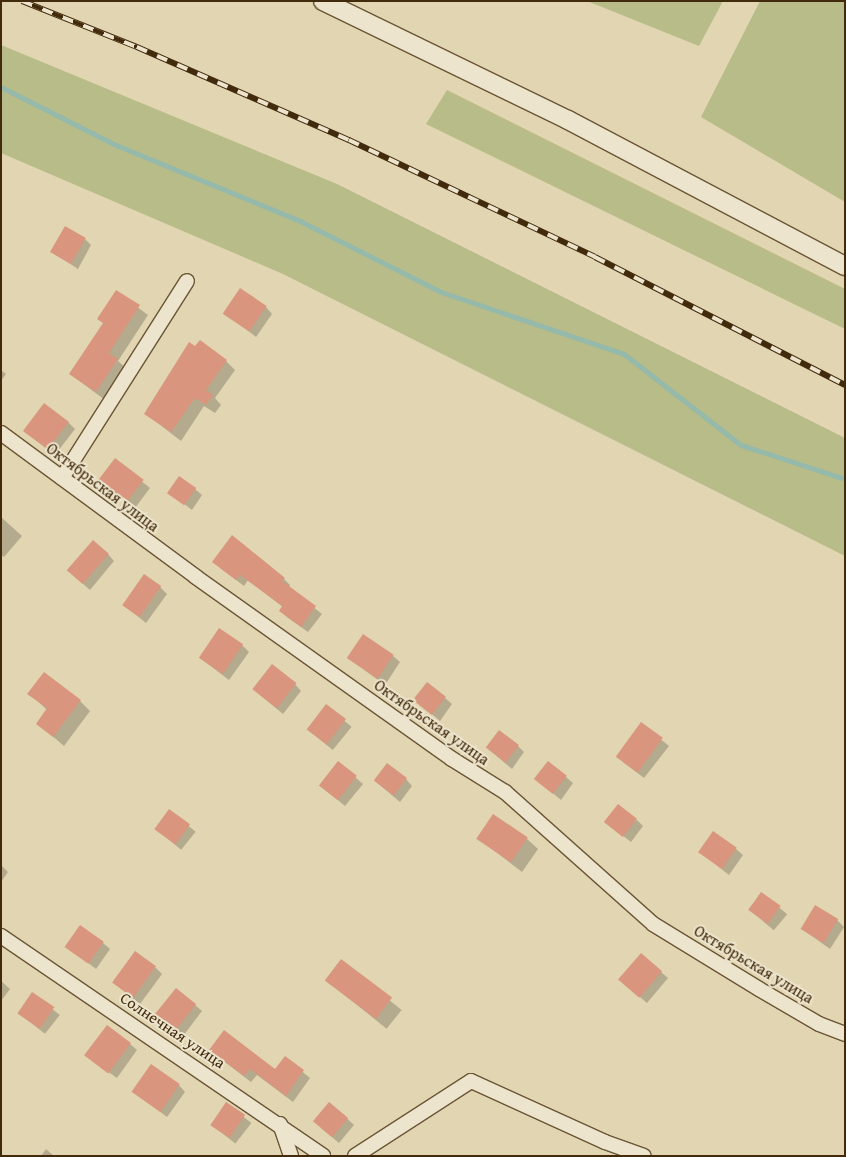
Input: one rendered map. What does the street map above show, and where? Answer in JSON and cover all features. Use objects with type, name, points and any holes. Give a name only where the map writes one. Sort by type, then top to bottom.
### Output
[{"type":"street","points":[[323,1],[568,120],[845,266]]},
{"type":"street","points":[[62,478],[187,281]]},
{"type":"street","name":"Октябрьская улица","points":[[1,433],[428,742],[505,792],[653,924],[819,1024],[845,1034]]},
{"type":"street","name":"Солнечная улица","points":[[1,936],[280,1124],[323,1156]]},
{"type":"street","points":[[355,1156],[471,1082],[605,1142],[644,1156]]},
{"type":"street","points":[[280,1124],[291,1156]]},
{"type":"green space","points":[[587,1],[723,1],[699,46]]},
{"type":"green space","points":[[760,1],[845,1],[845,202],[701,117]]},
{"type":"green space","points":[[1,45],[337,184],[845,438],[845,556],[283,274],[1,153]]},
{"type":"green space","points":[[447,90],[845,289],[845,329],[426,124]]},
{"type":"building","points":[[65,226],[86,238],[71,264],[50,252]]},
{"type":"building","points":[[240,288],[267,306],[249,332],[223,314]]},
{"type":"building","points":[[116,290],[140,305],[109,353],[118,359],[96,392],[69,374],[103,323],[97,319]]},
{"type":"building","points":[[200,340],[227,360],[206,390],[213,395],[206,405],[195,398],[171,432],[144,414],[189,342],[195,346]]},
{"type":"building","points":[[44,403],[69,422],[48,450],[23,431]]},
{"type":"building","points":[[115,458],[144,480],[127,502],[98,480]]},
{"type":"building","points":[[179,476],[196,488],[184,505],[167,493]]},
{"type":"building","points":[[232,535],[285,578],[282,581],[316,606],[301,627],[279,611],[282,606],[240,575],[236,580],[212,562]]},
{"type":"building","points":[[93,540],[109,554],[83,584],[67,570]]},
{"type":"building","points":[[144,574],[161,586],[139,617],[122,605]]},
{"type":"building","points":[[219,628],[243,644],[223,674],[199,658]]},
{"type":"building","points":[[363,634],[394,655],[377,679],[347,658]]},
{"type":"building","points":[[272,664],[296,683],[277,708],[252,689]]},
{"type":"building","points":[[44,672],[81,700],[53,737],[36,724],[47,708],[27,694]]},
{"type":"building","points":[[427,682],[446,697],[432,715],[413,700]]},
{"type":"building","points":[[326,704],[346,719],[327,745],[307,730]]},
{"type":"building","points":[[641,722],[663,738],[638,773],[616,757]]},
{"type":"building","points":[[499,730],[519,745],[506,763],[486,748]]},
{"type":"building","points":[[338,761],[357,776],[338,800],[319,785]]},
{"type":"building","points":[[548,761],[567,776],[553,794],[534,779]]},
{"type":"building","points":[[387,763],[407,778],[394,796],[374,781]]},
{"type":"building","points":[[618,804],[637,819],[623,837],[604,822]]},
{"type":"building","points":[[169,809],[190,824],[175,845],[154,829]]},
{"type":"building","points":[[493,814],[528,837],[511,862],[476,839]]},
{"type":"building","points":[[713,831],[737,848],[722,869],[698,852]]},
{"type":"building","points":[[761,892],[781,906],[768,924],[748,910]]},
{"type":"building","points":[[815,905],[838,919],[824,943],[801,929]]},
{"type":"building","points":[[80,925],[104,942],[88,964],[65,947]]},
{"type":"building","points":[[135,951],[156,966],[133,998],[112,983]]},
{"type":"building","points":[[641,953],[662,971],[639,998],[618,979]]},
{"type":"building","points":[[341,959],[392,998],[376,1019],[325,981]]},
{"type":"building","points":[[176,988],[196,1004],[175,1031],[155,1014]]},
{"type":"building","points":[[32,992],[54,1007],[40,1029],[17,1014]]},
{"type":"building","points":[[107,1025],[131,1043],[108,1073],[84,1055]]},
{"type":"building","points":[[224,1030],[275,1069],[285,1056],[304,1070],[286,1096],[250,1069],[244,1076],[209,1050]]},
{"type":"building","points":[[151,1064],[180,1084],[160,1112],[131,1092]]},
{"type":"building","points":[[226,1102],[245,1115],[229,1138],[210,1125]]},
{"type":"building","points":[[329,1102],[348,1118],[332,1137],[313,1121]]},
{"type":"waterway","points":[[1,87],[116,145],[300,221],[441,292],[624,354],[741,445],[845,479]]},
{"type":"railway","points":[[22,1],[137,47],[349,140],[595,257],[845,385]]}]
